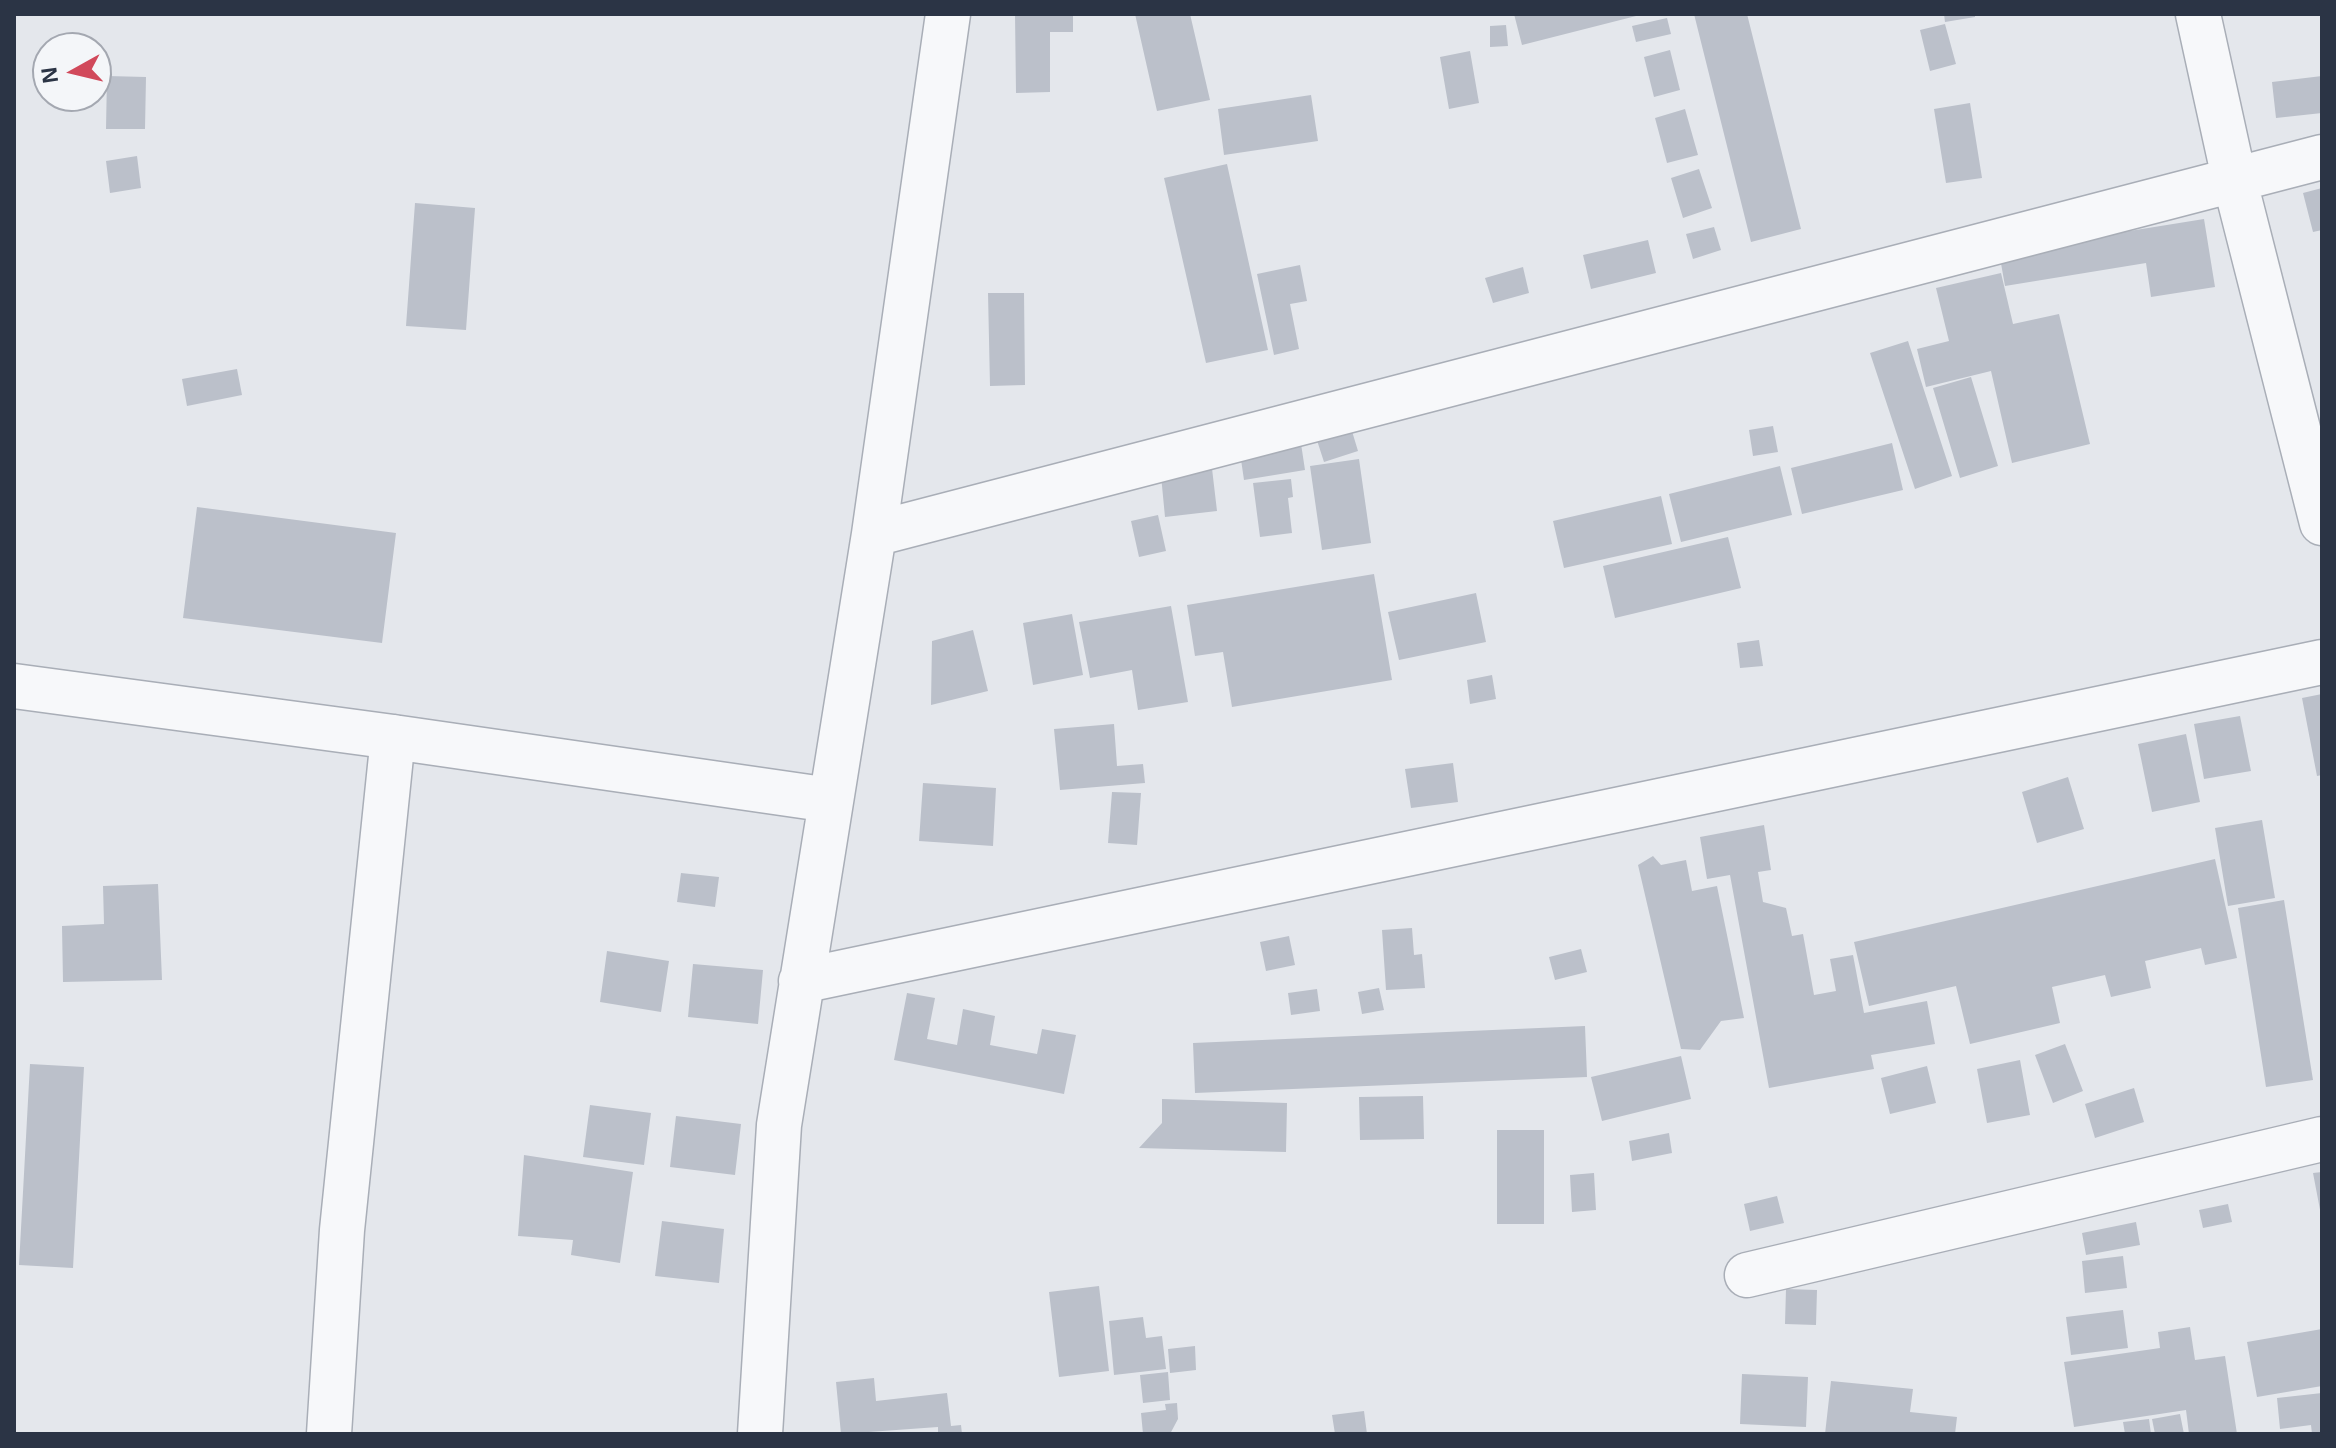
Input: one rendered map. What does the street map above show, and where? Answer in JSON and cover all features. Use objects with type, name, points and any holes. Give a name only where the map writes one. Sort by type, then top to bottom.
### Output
[{"type":"street","points":[[760,1434],[779,1125],[874,534],[948,14]]},
{"type":"street","points":[[2198,14],[2234,178],[2322,523]]},
{"type":"street","points":[[874,534],[2322,157]]},
{"type":"street","points":[[801,981],[2322,662]]},
{"type":"street","points":[[14,686],[830,800]]},
{"type":"street","points":[[329,1434],[342,1230],[393,737]]},
{"type":"street","points":[[1747,1275],[2322,1139]]},
{"type":"building","points":[[1015,14],[1073,14],[1073,32],[1050,32],[1050,92],[1016,93]]},
{"type":"building","points":[[1135,14],[1190,14],[1210,100],[1157,111]]},
{"type":"building","points":[[1514,14],[1640,14],[1640,15],[1522,45]]},
{"type":"building","points":[[1694,14],[1747,14],[1801,229],[1751,242]]},
{"type":"building","points":[[1944,14],[1975,14],[1975,17],[1945,22]]},
{"type":"building","points":[[1667,18],[1671,34],[1636,42],[1632,26]]},
{"type":"building","points":[[1945,24],[1956,64],[1930,71],[1920,30]]},
{"type":"building","points":[[1506,25],[1508,46],[1490,47],[1490,26]]},
{"type":"building","points":[[1670,50],[1680,90],[1654,97],[1644,57]]},
{"type":"building","points":[[1470,51],[1479,103],[1449,109],[1440,57]]},
{"type":"building","points":[[112,76],[146,77],[145,129],[106,129],[106,112],[112,112]]},
{"type":"building","points":[[2322,76],[2322,113],[2276,118],[2272,82]]},
{"type":"building","points":[[1311,95],[1318,141],[1224,155],[1218,109]]},
{"type":"building","points":[[1970,103],[1982,178],[1946,183],[1934,109]]},
{"type":"building","points":[[1685,109],[1698,155],[1667,163],[1655,118]]},
{"type":"building","points":[[137,156],[141,188],[110,193],[106,161]]},
{"type":"building","points":[[1227,164],[1268,350],[1206,363],[1164,178]]},
{"type":"building","points":[[1699,169],[1712,208],[1683,218],[1671,178]]},
{"type":"building","points":[[2322,188],[2322,230],[2313,232],[2303,193]]},
{"type":"building","points":[[415,203],[475,208],[466,330],[406,326]]},
{"type":"building","points":[[2204,219],[2215,287],[2151,297],[2146,263],[2005,286],[1999,252]]},
{"type":"building","points":[[1714,227],[1721,250],[1693,259],[1686,234]]},
{"type":"building","points":[[1648,240],[1656,273],[1591,289],[1583,255]]},
{"type":"building","points":[[1300,265],[1307,301],[1290,304],[1299,349],[1274,355],[1257,274]]},
{"type":"building","points":[[1523,267],[1529,293],[1493,303],[1485,278]]},
{"type":"building","points":[[2001,273],[2013,324],[2059,314],[2090,444],[2012,463],[1991,371],[1926,387],[1917,349],[1949,341],[1936,288]]},
{"type":"building","points":[[988,293],[1024,293],[1025,385],[990,386]]},
{"type":"building","points":[[1908,341],[1952,476],[1915,489],[1870,353]]},
{"type":"building","points":[[237,369],[242,395],[187,406],[182,379]]},
{"type":"building","points":[[1971,377],[1998,466],[1960,478],[1933,388]]},
{"type":"building","points":[[1348,418],[1358,451],[1324,462],[1313,428]]},
{"type":"building","points":[[1773,426],[1778,452],[1753,456],[1749,430]]},
{"type":"building","points":[[1300,437],[1305,470],[1244,480],[1239,446]]},
{"type":"building","points":[[1892,443],[1903,490],[1802,514],[1791,468]]},
{"type":"building","points":[[1359,459],[1371,543],[1322,550],[1310,466]]},
{"type":"building","points":[[1211,460],[1217,511],[1165,517],[1160,465]]},
{"type":"building","points":[[1780,466],[1792,515],[1681,542],[1669,494]]},
{"type":"building","points":[[1291,479],[1293,497],[1288,498],[1292,533],[1260,537],[1253,483]]},
{"type":"building","points":[[1661,496],[1672,544],[1564,568],[1553,521]]},
{"type":"building","points":[[197,507],[396,533],[382,643],[183,618]]},
{"type":"building","points":[[1158,515],[1166,551],[1139,557],[1131,521]]},
{"type":"building","points":[[1728,537],[1741,588],[1615,618],[1603,566]]},
{"type":"building","points":[[1374,574],[1392,680],[1232,707],[1223,652],[1195,656],[1187,605]]},
{"type":"building","points":[[1476,593],[1486,642],[1399,660],[1388,612]]},
{"type":"building","points":[[1171,606],[1188,702],[1138,710],[1132,670],[1090,678],[1079,622]]},
{"type":"building","points":[[1072,614],[1083,675],[1033,685],[1023,623]]},
{"type":"building","points":[[973,630],[988,691],[931,705],[932,641]]},
{"type":"building","points":[[1759,640],[1763,666],[1740,668],[1737,643]]},
{"type":"building","points":[[1492,675],[1496,699],[1470,704],[1467,680]]},
{"type":"building","points":[[2322,694],[2322,775],[2317,776],[2302,698]]},
{"type":"building","points":[[2240,716],[2251,771],[2204,779],[2194,724]]},
{"type":"building","points":[[1114,724],[1117,766],[1143,764],[1145,783],[1060,790],[1054,729]]},
{"type":"building","points":[[2186,734],[2200,802],[2152,812],[2138,744]]},
{"type":"building","points":[[1453,763],[1458,802],[1411,808],[1405,769]]},
{"type":"building","points":[[2068,777],[2084,829],[2037,843],[2022,792]]},
{"type":"building","points":[[923,783],[996,788],[993,846],[919,841]]},
{"type":"building","points":[[1112,792],[1141,793],[1137,845],[1108,843]]},
{"type":"building","points":[[2262,820],[2275,898],[2228,906],[2215,828]]},
{"type":"building","points":[[1764,825],[1771,870],[1758,872],[1763,902],[1786,908],[1792,936],[1803,934],[1814,995],[1836,991],[1830,959],[1853,955],[1864,1013],[1927,1001],[1935,1044],[1871,1055],[1874,1069],[1769,1088],[1730,875],[1707,879],[1700,837]]},
{"type":"building","points":[[1653,856],[1661,865],[1686,860],[1692,891],[1717,886],[1744,1018],[1721,1021],[1700,1050],[1681,1049],[1638,865]]},
{"type":"building","points":[[2215,859],[2237,958],[2205,965],[2201,948],[2145,961],[2151,988],[2111,997],[2105,975],[2052,987],[2060,1023],[1970,1044],[1956,986],[1869,1006],[1854,942]]},
{"type":"building","points":[[681,873],[719,877],[715,907],[677,902]]},
{"type":"building","points":[[158,884],[162,980],[63,982],[62,926],[104,924],[103,886]]},
{"type":"building","points":[[2284,900],[2313,1080],[2266,1087],[2238,908]]},
{"type":"building","points":[[1412,928],[1414,955],[1422,954],[1425,988],[1386,990],[1382,930]]},
{"type":"building","points":[[1289,936],[1295,965],[1266,971],[1260,942]]},
{"type":"building","points":[[1581,949],[1587,972],[1555,980],[1549,957]]},
{"type":"building","points":[[607,951],[669,961],[661,1012],[600,1002]]},
{"type":"building","points":[[693,964],[763,970],[758,1024],[688,1017]]},
{"type":"building","points":[[1379,988],[1384,1010],[1362,1014],[1358,992]]},
{"type":"building","points":[[1317,989],[1320,1011],[1291,1015],[1288,993]]},
{"type":"building","points":[[907,993],[935,998],[927,1039],[957,1045],[963,1009],[995,1016],[990,1045],[1037,1054],[1042,1029],[1076,1035],[1064,1094],[894,1060]]},
{"type":"building","points":[[1585,1026],[1587,1077],[1195,1093],[1193,1043]]},
{"type":"building","points":[[2065,1044],[2083,1091],[2053,1103],[2035,1055]]},
{"type":"building","points":[[1681,1056],[1691,1099],[1602,1121],[1591,1077]]},
{"type":"building","points":[[2020,1060],[2030,1115],[1987,1123],[1977,1069]]},
{"type":"building","points":[[30,1064],[84,1067],[73,1268],[19,1265]]},
{"type":"building","points":[[1927,1066],[1936,1103],[1890,1114],[1881,1078]]},
{"type":"building","points":[[2134,1088],[2144,1122],[2095,1138],[2085,1104]]},
{"type":"building","points":[[1423,1096],[1424,1139],[1360,1140],[1359,1097]]},
{"type":"building","points":[[1162,1099],[1287,1103],[1286,1152],[1139,1148],[1162,1123]]},
{"type":"building","points":[[590,1105],[651,1113],[644,1165],[583,1157]]},
{"type":"building","points":[[676,1116],[741,1124],[735,1175],[670,1167]]},
{"type":"building","points":[[1497,1130],[1544,1130],[1544,1224],[1497,1224]]},
{"type":"building","points":[[1669,1133],[1672,1153],[1632,1161],[1629,1141]]},
{"type":"building","points":[[524,1155],[633,1172],[620,1263],[571,1255],[573,1240],[518,1236]]},
{"type":"building","points":[[2322,1172],[2322,1215],[2321,1215],[2313,1173]]},
{"type":"building","points":[[1594,1173],[1596,1210],[1572,1212],[1570,1175]]},
{"type":"building","points":[[1777,1196],[1784,1223],[1750,1231],[1744,1204]]},
{"type":"building","points":[[2228,1204],[2232,1222],[2203,1228],[2199,1210]]},
{"type":"building","points":[[662,1221],[724,1229],[719,1283],[655,1276]]},
{"type":"building","points":[[2136,1222],[2140,1245],[2086,1255],[2082,1233]]},
{"type":"building","points":[[2123,1256],[2127,1288],[2085,1293],[2082,1261]]},
{"type":"building","points":[[1099,1286],[1109,1371],[1059,1377],[1049,1292]]},
{"type":"building","points":[[1786,1289],[1817,1290],[1816,1325],[1785,1324]]},
{"type":"building","points":[[2123,1310],[2128,1348],[2071,1355],[2066,1317]]},
{"type":"building","points":[[1143,1317],[1146,1338],[1162,1336],[1166,1369],[1114,1375],[1109,1321]]},
{"type":"building","points":[[2190,1327],[2195,1360],[2225,1356],[2237,1434],[2189,1434],[2186,1410],[2074,1427],[2064,1362],[2160,1348],[2158,1332]]},
{"type":"building","points":[[2322,1329],[2322,1386],[2257,1397],[2247,1342]]},
{"type":"building","points":[[1195,1346],[1196,1370],[1170,1373],[1168,1349]]},
{"type":"building","points":[[1168,1372],[1170,1400],[1143,1403],[1140,1375]]},
{"type":"building","points":[[1742,1374],[1808,1377],[1806,1427],[1740,1424]]},
{"type":"building","points":[[874,1378],[876,1401],[947,1393],[951,1426],[961,1425],[962,1434],[938,1434],[938,1427],[841,1434],[836,1382]]},
{"type":"building","points":[[1831,1381],[1913,1389],[1910,1412],[1957,1417],[1955,1434],[1825,1434]]},
{"type":"building","points":[[2322,1393],[2322,1434],[2312,1434],[2311,1425],[2280,1429],[2277,1398]]},
{"type":"building","points":[[1177,1403],[1178,1419],[1170,1434],[1143,1434],[1141,1413],[1166,1410],[1165,1404]]},
{"type":"building","points":[[1364,1411],[1367,1434],[1335,1434],[1332,1415]]},
{"type":"building","points":[[2180,1414],[2184,1434],[2155,1434],[2152,1419]]},
{"type":"building","points":[[2149,1419],[2151,1434],[2125,1434],[2123,1422]]}]
